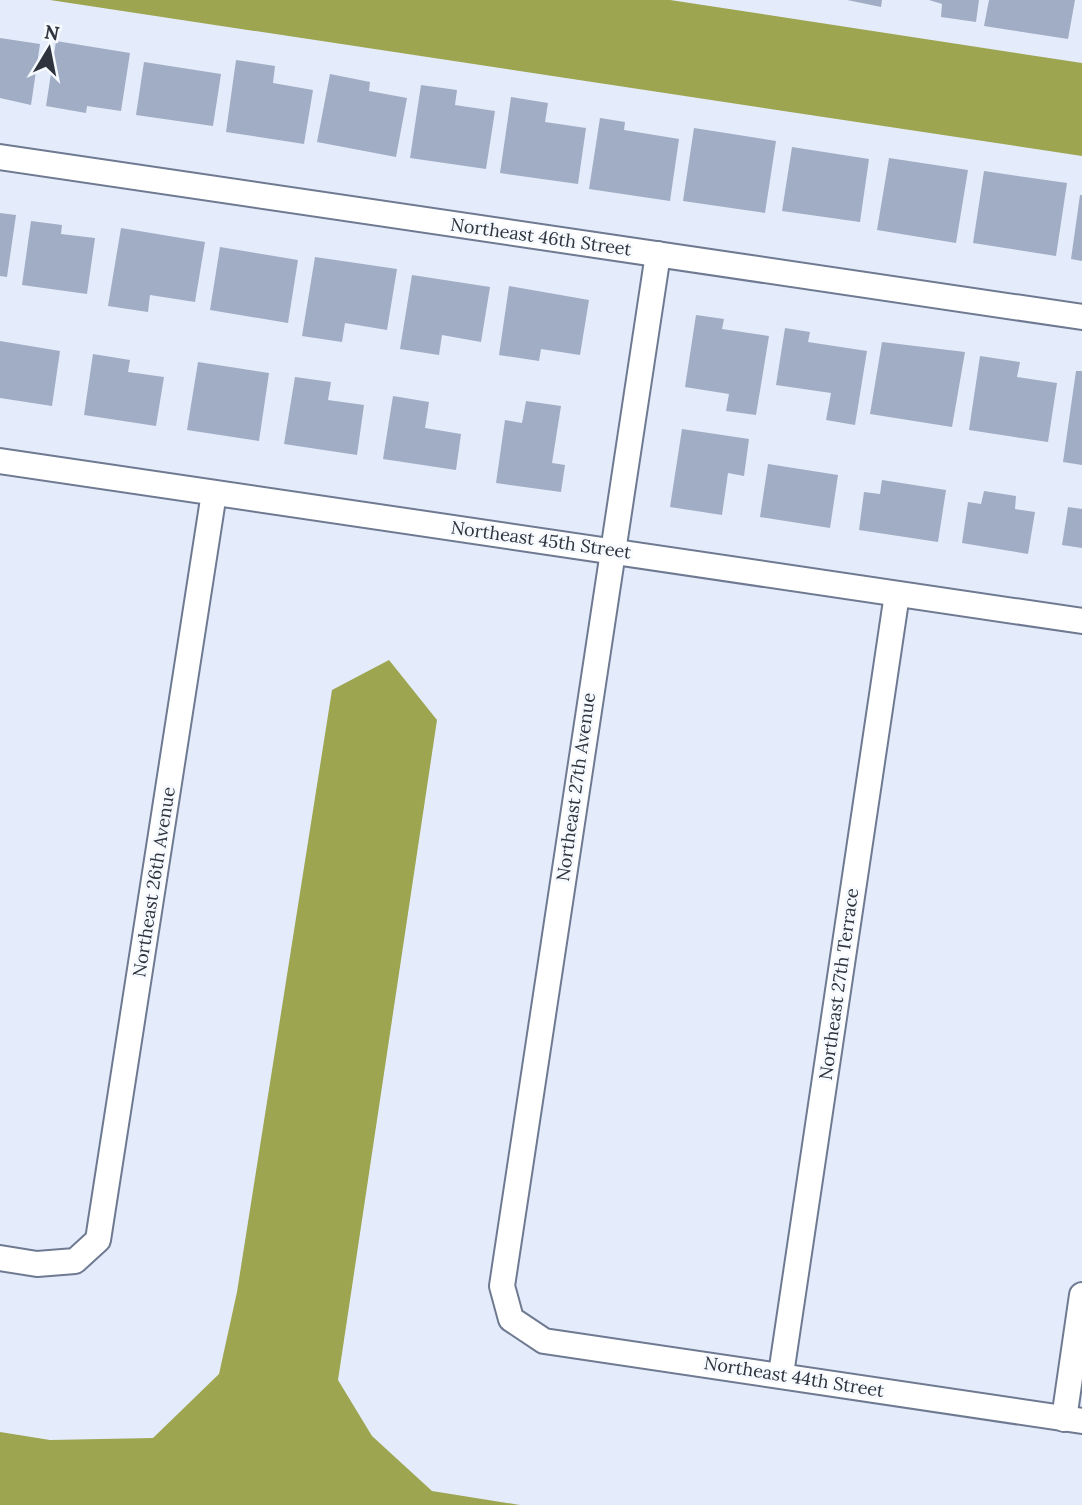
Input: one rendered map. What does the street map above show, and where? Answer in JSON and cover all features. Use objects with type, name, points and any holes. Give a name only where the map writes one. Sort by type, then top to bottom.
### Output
[{"type":"street","name":"Northeast 46th Street","points":[[0,157],[1082,317]]},
{"type":"street","name":"Northeast 27th Avenue","points":[[512,1319],[502,1286],[659,254]]},
{"type":"street","name":"Northeast 45th Street","points":[[0,461],[1082,621]]},
{"type":"street","name":"Northeast 26th Avenue","points":[[0,1258],[37,1264],[75,1261],[99,1240],[214,492]]},
{"type":"street","name":"Northeast 27th Terrace","points":[[781,1374],[897,594]]},
{"type":"street","points":[[1073,1420],[1082,1295]]},
{"type":"street","name":"Northeast 44th Street","points":[[512,1319],[544,1341],[781,1374],[1073,1420]]},
{"type":"shaded area","points":[[50,0],[670,0],[1082,63],[1082,156]]},
{"type":"shaded area","points":[[389,660],[437,720],[338,1380],[372,1436],[432,1491],[520,1505],[0,1505],[0,1432],[50,1440],[153,1438],[219,1374],[237,1292],[332,690]]},
{"type":"building","points":[[847,0],[882,0],[881,7]]},
{"type":"building","points":[[929,0],[979,0],[976,22],[941,17],[942,4]]},
{"type":"building","points":[[989,0],[1075,0],[1068,39],[984,26]]},
{"type":"building","points":[[0,38],[40,44],[31,105],[0,98]]},
{"type":"building","points":[[56,41],[130,53],[121,111],[87,106],[86,113],[46,106]]},
{"type":"building","points":[[236,60],[275,66],[273,83],[313,90],[304,144],[226,132]]},
{"type":"building","points":[[144,62],[221,74],[213,126],[136,115]]},
{"type":"building","points":[[330,74],[370,82],[369,91],[407,98],[396,157],[317,142]]},
{"type":"building","points":[[421,85],[457,90],[455,105],[495,111],[486,169],[410,158]]},
{"type":"building","points":[[511,97],[548,103],[545,122],[586,128],[578,184],[500,173]]},
{"type":"building","points":[[600,118],[625,122],[624,130],[679,139],[670,201],[589,189]]},
{"type":"building","points":[[694,128],[776,141],[765,213],[683,201]]},
{"type":"building","points":[[792,147],[869,159],[860,222],[782,211]]},
{"type":"building","points":[[889,158],[968,170],[956,243],[877,230]]},
{"type":"building","points":[[984,171],[1067,183],[1056,256],[973,243]]},
{"type":"building","points":[[1082,195],[1082,261],[1071,259]]},
{"type":"building","points":[[0,213],[16,215],[7,277],[0,276]]},
{"type":"building","points":[[31,221],[62,225],[61,234],[95,238],[87,294],[22,285]]},
{"type":"building","points":[[121,228],[205,242],[195,302],[150,295],[148,312],[108,306]]},
{"type":"building","points":[[220,247],[298,260],[288,323],[210,310]]},
{"type":"building","points":[[315,257],[397,269],[387,330],[345,323],[342,342],[302,336]]},
{"type":"building","points":[[412,275],[490,287],[481,342],[442,335],[439,355],[400,349]]},
{"type":"building","points":[[509,286],[589,300],[580,355],[541,349],[539,361],[499,355]]},
{"type":"building","points":[[696,315],[724,319],[722,329],[769,336],[756,415],[726,411],[729,394],[685,387]]},
{"type":"building","points":[[785,328],[810,332],[808,342],[867,351],[855,425],[826,420],[831,393],[776,385]]},
{"type":"building","points":[[0,341],[60,351],[52,406],[0,398]]},
{"type":"building","points":[[882,342],[965,352],[952,427],[870,414]]},
{"type":"building","points":[[93,354],[130,360],[128,372],[164,377],[156,426],[84,415]]},
{"type":"building","points":[[980,356],[1020,362],[1017,377],[1057,383],[1048,442],[969,430]]},
{"type":"building","points":[[198,362],[269,373],[259,441],[187,430]]},
{"type":"building","points":[[1076,371],[1082,371],[1082,465],[1063,462]]},
{"type":"building","points":[[295,377],[331,382],[328,400],[364,405],[357,455],[284,444]]},
{"type":"building","points":[[393,396],[429,402],[425,428],[461,434],[456,470],[383,459]]},
{"type":"building","points":[[526,401],[561,406],[552,463],[565,465],[561,492],[496,483],[505,420],[522,423]]},
{"type":"building","points":[[682,429],[749,439],[744,476],[728,473],[722,515],[670,507]]},
{"type":"building","points":[[768,464],[838,475],[830,528],[760,517]]},
{"type":"building","points":[[882,480],[946,490],[938,542],[859,530],[864,492],[880,494]]},
{"type":"building","points":[[984,491],[1016,496],[1015,509],[1035,512],[1028,554],[962,543],[968,502],[981,504]]},
{"type":"building","points":[[1068,507],[1082,509],[1082,548],[1062,545]]}]
